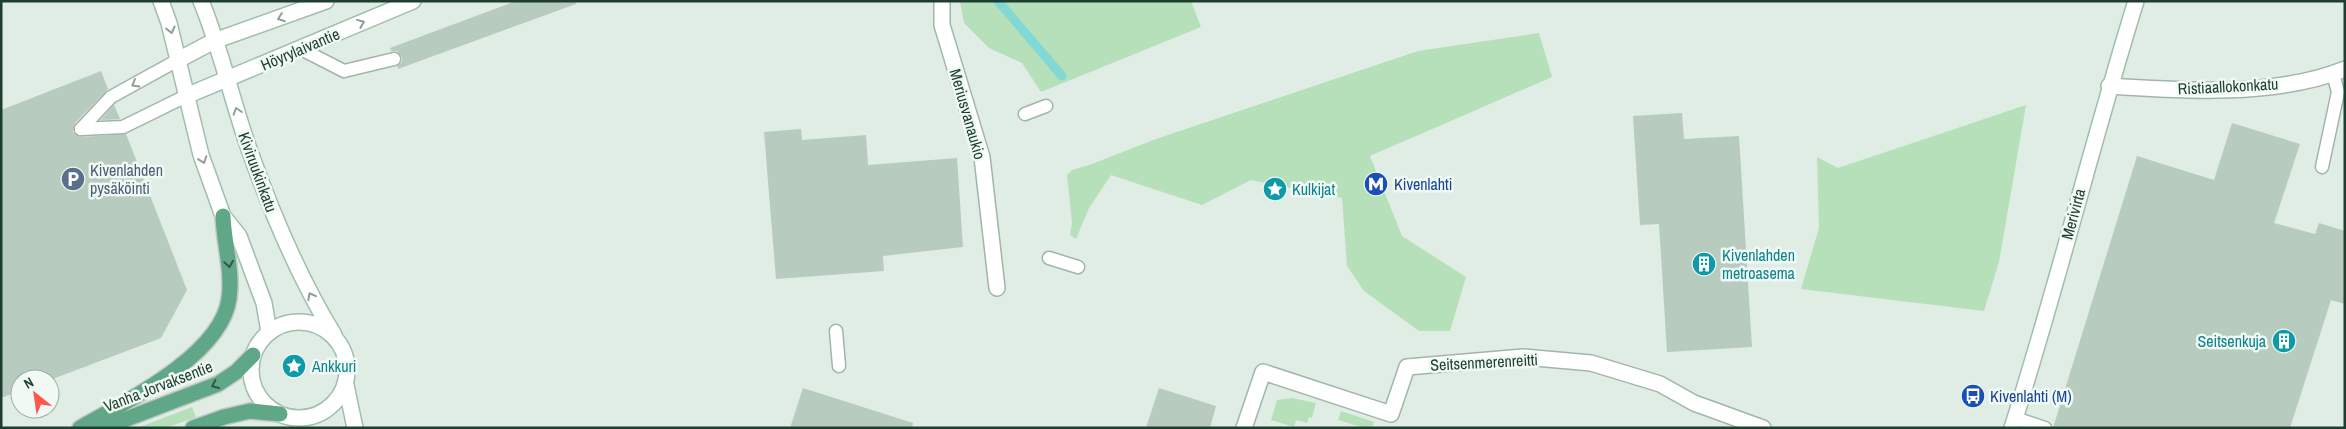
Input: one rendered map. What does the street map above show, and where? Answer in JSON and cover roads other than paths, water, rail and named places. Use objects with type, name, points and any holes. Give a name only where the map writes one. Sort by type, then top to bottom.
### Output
[{"type":"main road","points":[[80,428],[166,378],[212,337],[224,317],[229,301],[231,282],[224,241],[223,216]]},
{"type":"main road","name":"Vanha Jorvaksentie","points":[[97,428],[121,421],[218,384],[236,372],[253,355]]},
{"type":"main road","points":[[193,428],[224,416],[250,411],[280,414]]},
{"type":"street","points":[[161,1],[169,23],[200,156],[223,216],[238,236],[264,303],[269,332]]},
{"type":"street","name":"Kiviruukinkatu","points":[[201,1],[249,149],[290,255],[311,298],[334,335]]},
{"type":"street","name":"Höyrylaivantie","points":[[178,60],[214,41],[326,1]]},
{"type":"street","name":"Höyrylaivantie","points":[[186,96],[413,1]]},
{"type":"street","name":"Meriusvanaukio","points":[[942,1],[942,25],[982,157],[997,288]]},
{"type":"street","name":"Merivirta","points":[[2014,423],[2037,352],[2110,86],[2136,1]]},
{"type":"street","name":"Ristiaallokonkatu","points":[[2110,86],[2228,90],[2287,83],[2339,72]]},
{"type":"street","points":[[346,385],[332,406],[299,423],[280,414],[260,399],[253,385],[250,370],[253,355],[259,342],[269,332],[284,323],[302,321],[319,325],[334,335],[344,350],[348,368],[346,385],[354,428]]},
{"type":"street","name":"Seitsenmerenreitti","points":[[1244,428],[1263,372],[1391,414],[1407,367],[1523,357],[1591,363],[1660,384],[1694,404],[1763,428]]},
{"type":"lane","points":[[299,48],[344,71],[394,59]]},
{"type":"lane","points":[[178,60],[111,97],[81,129],[123,126],[186,96]]},
{"type":"lane","points":[[2322,166],[2338,92],[2339,72]]},
{"type":"lane","points":[[1025,114],[1046,106]]},
{"type":"lane","points":[[1049,258],[1078,267]]},
{"type":"lane","points":[[836,330],[840,366]]},
{"type":"lane","points":[[2014,423],[2045,428]]},
{"type":"waterway","points":[[998,1],[1062,76]]},
{"type":"place","name":"Kivenlahden pysäköinti","points":[[73,179]]},
{"type":"place","name":"Kivenlahti","points":[[1376,184]]},
{"type":"place","name":"Kulkijat","points":[[1275,189]]},
{"type":"place","name":"Kivenlahden metroasema","points":[[1704,264]]},
{"type":"place","name":"Seitsenkuja","points":[[2284,341]]},
{"type":"place","name":"Ankkuri","points":[[294,366]]},
{"type":"place","name":"Kivenlahti (M)","points":[[1973,396]]}]
